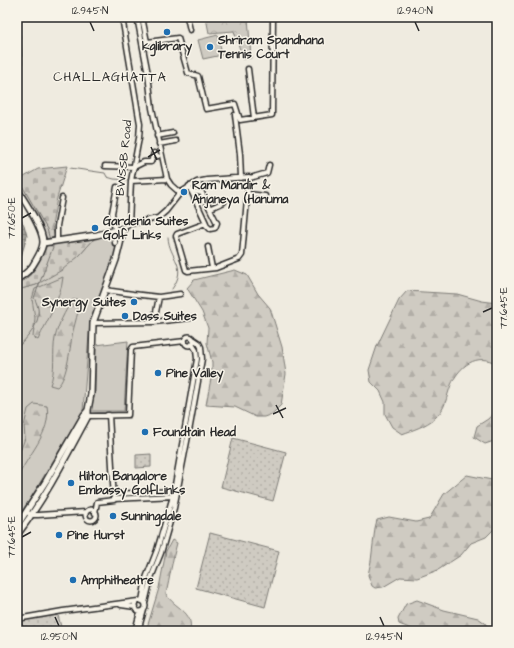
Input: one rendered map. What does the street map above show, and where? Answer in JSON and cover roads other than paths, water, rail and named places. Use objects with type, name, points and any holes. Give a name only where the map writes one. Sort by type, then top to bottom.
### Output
[{"type":"street","name":"BWSSB Road","points":[[122,17],[139,116],[139,138],[131,181],[129,224]]},
{"type":"street","points":[[137,17],[148,74],[152,108],[167,180],[180,192]]},
{"type":"street","points":[[142,17],[147,42],[178,38],[188,73],[198,76],[206,109],[234,104],[240,120],[272,115],[273,17]]},
{"type":"street","points":[[188,17],[190,30]]},
{"type":"street","points":[[17,36],[19,63],[17,79]]},
{"type":"street","points":[[248,69],[254,118]]},
{"type":"street","points":[[235,115],[240,154],[241,178]]},
{"type":"street","points":[[158,136],[173,133]]},
{"type":"street","points":[[159,144],[176,141]]},
{"type":"street","points":[[105,166],[134,167],[141,163],[151,162],[154,153],[158,156]]},
{"type":"street","points":[[43,243],[97,235],[124,228],[129,224],[155,220],[166,211],[180,192],[201,180],[250,178],[266,173],[269,165]]},
{"type":"street","points":[[205,224],[177,234],[176,236],[186,270],[188,271],[216,268],[241,258],[250,178]]},
{"type":"street","points":[[131,181],[167,180]]},
{"type":"street","points":[[189,186],[191,191],[206,221],[205,224],[210,229],[215,228],[217,225],[211,208],[202,193],[191,191]]},
{"type":"street","points":[[115,243],[115,230],[112,213],[117,187]]},
{"type":"street","points":[[17,189],[33,215],[42,236],[43,243],[33,265],[23,276],[17,279]]},
{"type":"street","points":[[248,194],[265,196]]},
{"type":"street","points":[[53,242],[62,198]]},
{"type":"street","points":[[211,208],[224,202]]},
{"type":"street","points":[[17,535],[87,414],[91,394],[93,323],[106,290],[124,228]]},
{"type":"street","points":[[208,247],[212,268]]},
{"type":"street","points":[[106,290],[159,297],[180,294]]},
{"type":"street","points":[[154,322],[159,297]]},
{"type":"street","points":[[93,323],[154,322],[190,318]]},
{"type":"street","points":[[185,341],[189,336],[193,342]]},
{"type":"street","points":[[87,414],[109,416],[128,415],[132,348],[136,346],[185,341],[188,345],[193,342],[199,343],[201,347],[202,359],[176,491],[161,553],[142,602]]},
{"type":"street","points":[[86,512],[85,516],[90,521],[95,518],[98,502],[113,501],[114,496],[109,416]]},
{"type":"street","points":[[114,496],[176,491]]},
{"type":"street","points":[[114,496],[174,496]]},
{"type":"street","points":[[17,526],[29,514],[86,512],[92,510],[95,513]]},
{"type":"street","points":[[21,631],[17,620],[63,611],[142,602]]},
{"type":"street","points":[[135,608],[135,604],[142,602]]},
{"type":"street","points":[[135,631],[142,611],[146,607],[142,602]]},
{"type":"street","points":[[117,604],[142,611]]},
{"type":"street","points":[[138,631],[142,611]]},
{"type":"waterway","points":[[70,168],[105,173],[107,177],[129,180]]},
{"type":"waterway","points":[[17,177],[47,229],[50,240]]},
{"type":"waterway","points":[[168,237],[171,251],[177,262],[179,274],[172,289]]},
{"type":"waterway","points":[[17,348],[32,331],[38,319],[37,305],[34,298],[53,247],[51,243]]},
{"type":"place","name":"kglibrary","points":[[167,32]]},
{"type":"place","name":"Shriram Spandhana Tennis Court","points":[[210,47]]},
{"type":"place","name":"Ram Mandir & Anjaneya (Hanuma","points":[[184,192]]},
{"type":"place","name":"Gardenia Suites Golf Links","points":[[95,228]]},
{"type":"place","name":"Synergy Suites","points":[[134,302]]},
{"type":"place","name":"Dass Suites","points":[[125,316]]},
{"type":"place","name":"Pine Valley","points":[[158,373]]},
{"type":"place","name":"Foundtain Head","points":[[145,432]]},
{"type":"place","name":"Hilton Bangalore Embassy GolfLinks","points":[[71,483]]},
{"type":"place","name":"Sunningdale","points":[[113,516]]},
{"type":"place","name":"Pine Hurst","points":[[59,535]]},
{"type":"place","name":"Amphitheatre","points":[[73,580]]},
{"type":"district","name":"CHALLAGHATTA","points":[[110,77]]}]
